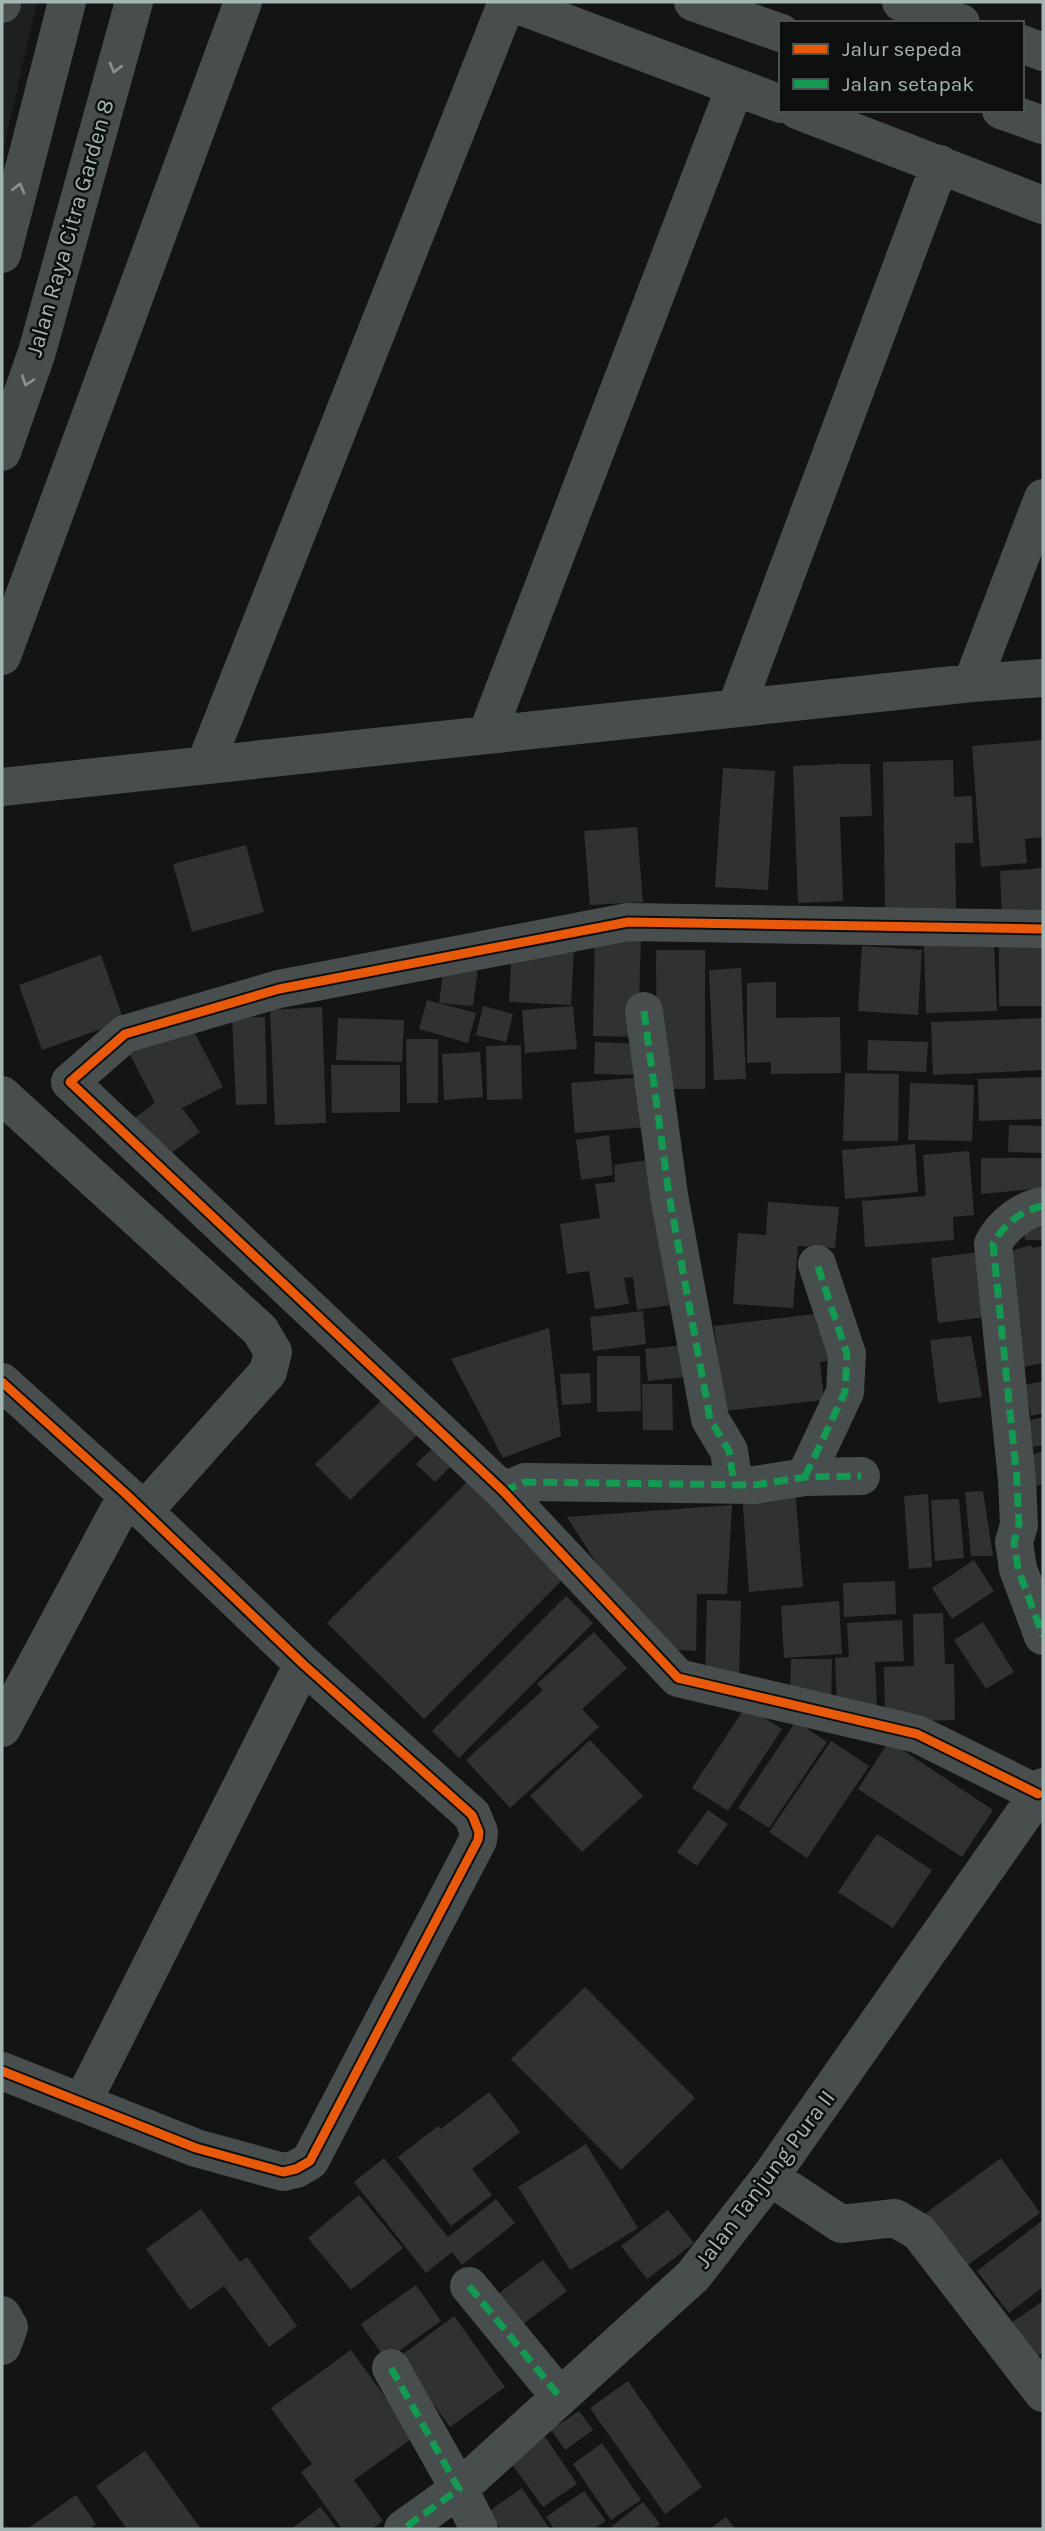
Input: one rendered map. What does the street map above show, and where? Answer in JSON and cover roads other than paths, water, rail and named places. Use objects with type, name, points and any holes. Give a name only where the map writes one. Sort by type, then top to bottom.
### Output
[{"type":"street","points":[[2,254],[67,2]]},
{"type":"street","name":"Jalan Raya Citra Garden 8","points":[[2,452],[37,352],[134,2]]},
{"type":"street","points":[[2,656],[243,2]]},
{"type":"street","points":[[205,765],[508,2],[779,103]]},
{"type":"street","points":[[693,2],[779,32]]},
{"type":"street","points":[[901,2],[955,21]]},
{"type":"street","points":[[1024,45],[1043,52]]},
{"type":"street","points":[[488,734],[734,87]]},
{"type":"street","points":[[802,112],[1043,205]]},
{"type":"street","points":[[1007,112],[1043,125]]},
{"type":"street","points":[[736,708],[940,164]]},
{"type":"street","points":[[972,683],[1043,498]]},
{"type":"street","points":[[2,786],[972,683],[1043,678]]},
{"type":"street","points":[[1041,1791],[917,1734],[678,1678],[503,1491],[70,1082],[125,1034],[279,989],[628,922],[1043,929]]},
{"type":"street","points":[[644,1011],[669,1195],[710,1419],[729,1451],[734,1484]]},
{"type":"street","points":[[2,1095],[260,1330],[273,1352],[268,1372],[136,1503],[2,1728]]},
{"type":"street","points":[[1043,1206],[1031,1208],[999,1232],[993,1244],[1017,1480],[1019,1525],[1014,1542],[1018,1569],[1043,1636]]},
{"type":"street","points":[[804,1477],[845,1392],[847,1354],[817,1264]]},
{"type":"street","points":[[2,1382],[136,1503],[303,1664],[472,1815],[479,1832],[478,1840],[310,2161],[296,2169],[283,2172],[196,2148],[2,2071]]},
{"type":"street","points":[[503,1491],[525,1482],[755,1485],[804,1477],[861,1476]]},
{"type":"street","points":[[82,2103],[303,1664]]},
{"type":"street","name":"Jalan Tanjung Pura II","points":[[403,2529],[459,2489],[693,2276],[771,2177],[1041,1791]]},
{"type":"street","points":[[771,2177],[841,2224],[895,2218],[919,2232],[1043,2393]]},
{"type":"street","points":[[469,2286],[560,2397]]},
{"type":"street","points":[[2,2315],[9,2327],[2,2346]]},
{"type":"street","points":[[391,2368],[459,2489],[478,2529]]}]
